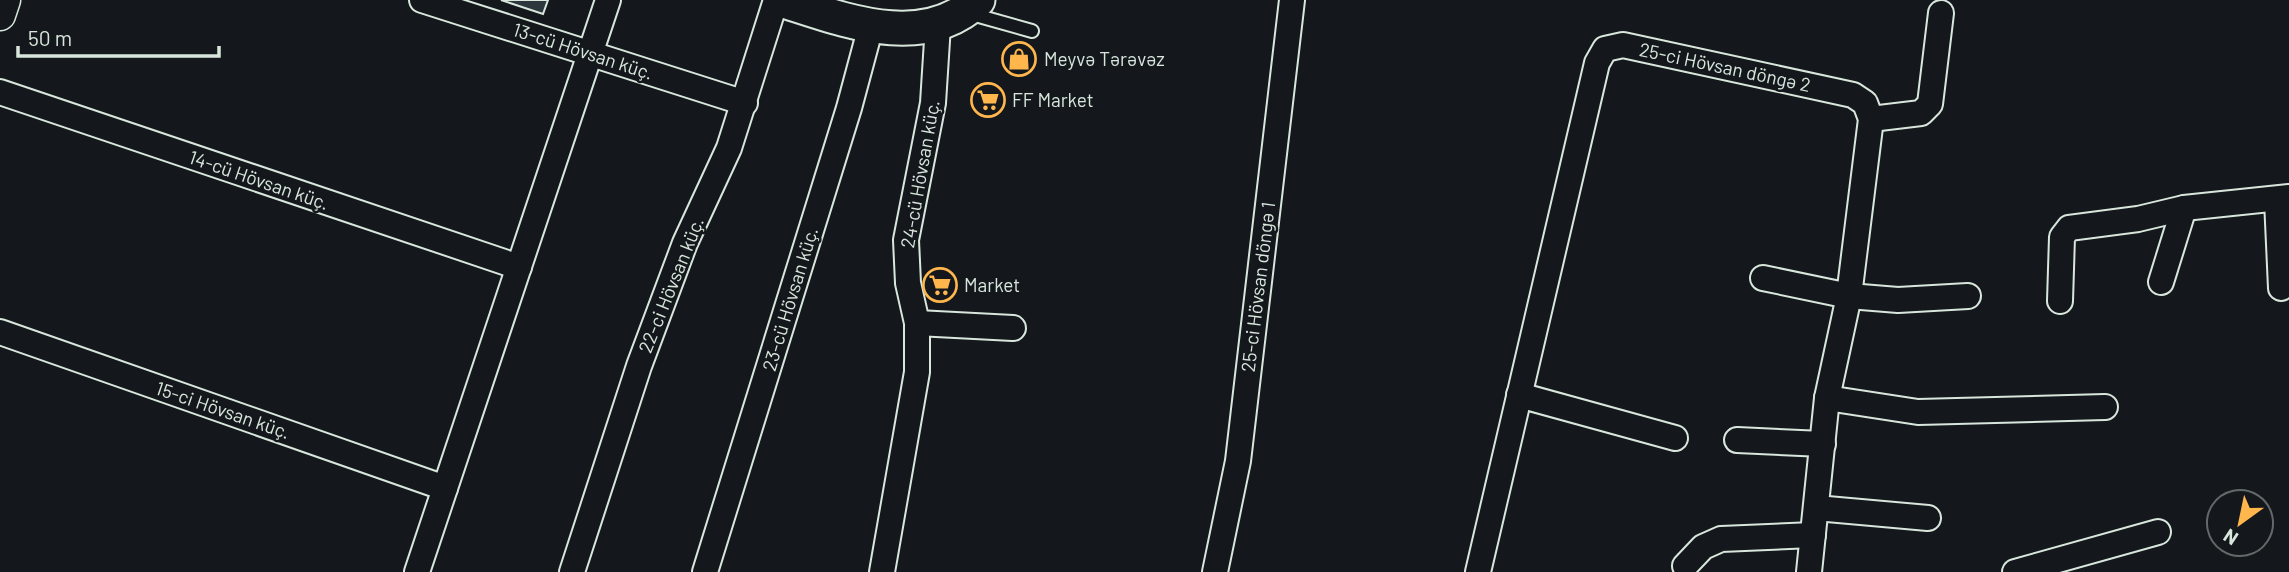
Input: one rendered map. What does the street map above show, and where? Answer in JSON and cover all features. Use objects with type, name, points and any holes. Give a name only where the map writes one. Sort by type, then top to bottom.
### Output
[{"type":"main road","points":[[782,0],[871,26],[910,29],[960,12]]},
{"type":"street","points":[[0,15],[5,0]]},
{"type":"street","name":"13-cü Hövsan küç.","points":[[422,0],[745,103]]},
{"type":"street","points":[[417,572],[608,0]]},
{"type":"street","name":"22-ci Hövsan küç.","points":[[572,572],[639,366],[671,277],[729,148],[776,0]]},
{"type":"street","name":"25-ci Hövsan döngə 1","points":[[1215,572],[1238,461],[1292,0]]},
{"type":"street","name":"24-cü Hövsan küç.","points":[[882,572],[917,372],[917,323],[908,283],[906,240],[933,103],[960,12]]},
{"type":"street","points":[[1810,572],[1827,398],[1849,296],[1871,119],[1921,113],[1930,104],[1941,13]]},
{"type":"street","name":"23-cü Hövsan küç.","points":[[705,572],[849,108],[871,26]]},
{"type":"street","name":"25-ci Hövsan döngə 2","points":[[1478,572],[1597,63],[1605,50],[1623,45],[1853,95],[1865,103],[1871,119]]},
{"type":"street","name":"14-cü Hövsan küç.","points":[[0,92],[519,267]]},
{"type":"street","points":[[2060,301],[2062,237],[2069,228],[2138,219],[2184,208],[2283,199],[2281,288]]},
{"type":"street","points":[[2161,282],[2184,208]]},
{"type":"street","points":[[1763,278],[1849,296],[1898,300],[1968,296]]},
{"type":"street","points":[[917,323],[1013,328]]},
{"type":"street","name":"15-ci Hövsan küç.","points":[[0,332],[445,488]]},
{"type":"street","points":[[1519,395],[1675,438]]},
{"type":"street","points":[[1827,398],[1919,412],[2105,407]]},
{"type":"street","points":[[1737,440],[1823,444]]},
{"type":"street","points":[[1816,508],[1928,518]]},
{"type":"street","points":[[2015,572],[2158,531]]},
{"type":"street","points":[[1685,566],[1703,547],[1721,539],[1813,535]]},
{"type":"lane","points":[[960,12],[1032,31]]},
{"type":"building","points":[[501,0],[548,0],[543,14]]},
{"type":"place","name":"Meyvə Tərəvəz","points":[[1019,59]]},
{"type":"place","name":"FF Market","points":[[988,100]]},
{"type":"place","name":"Market","points":[[940,285]]}]
